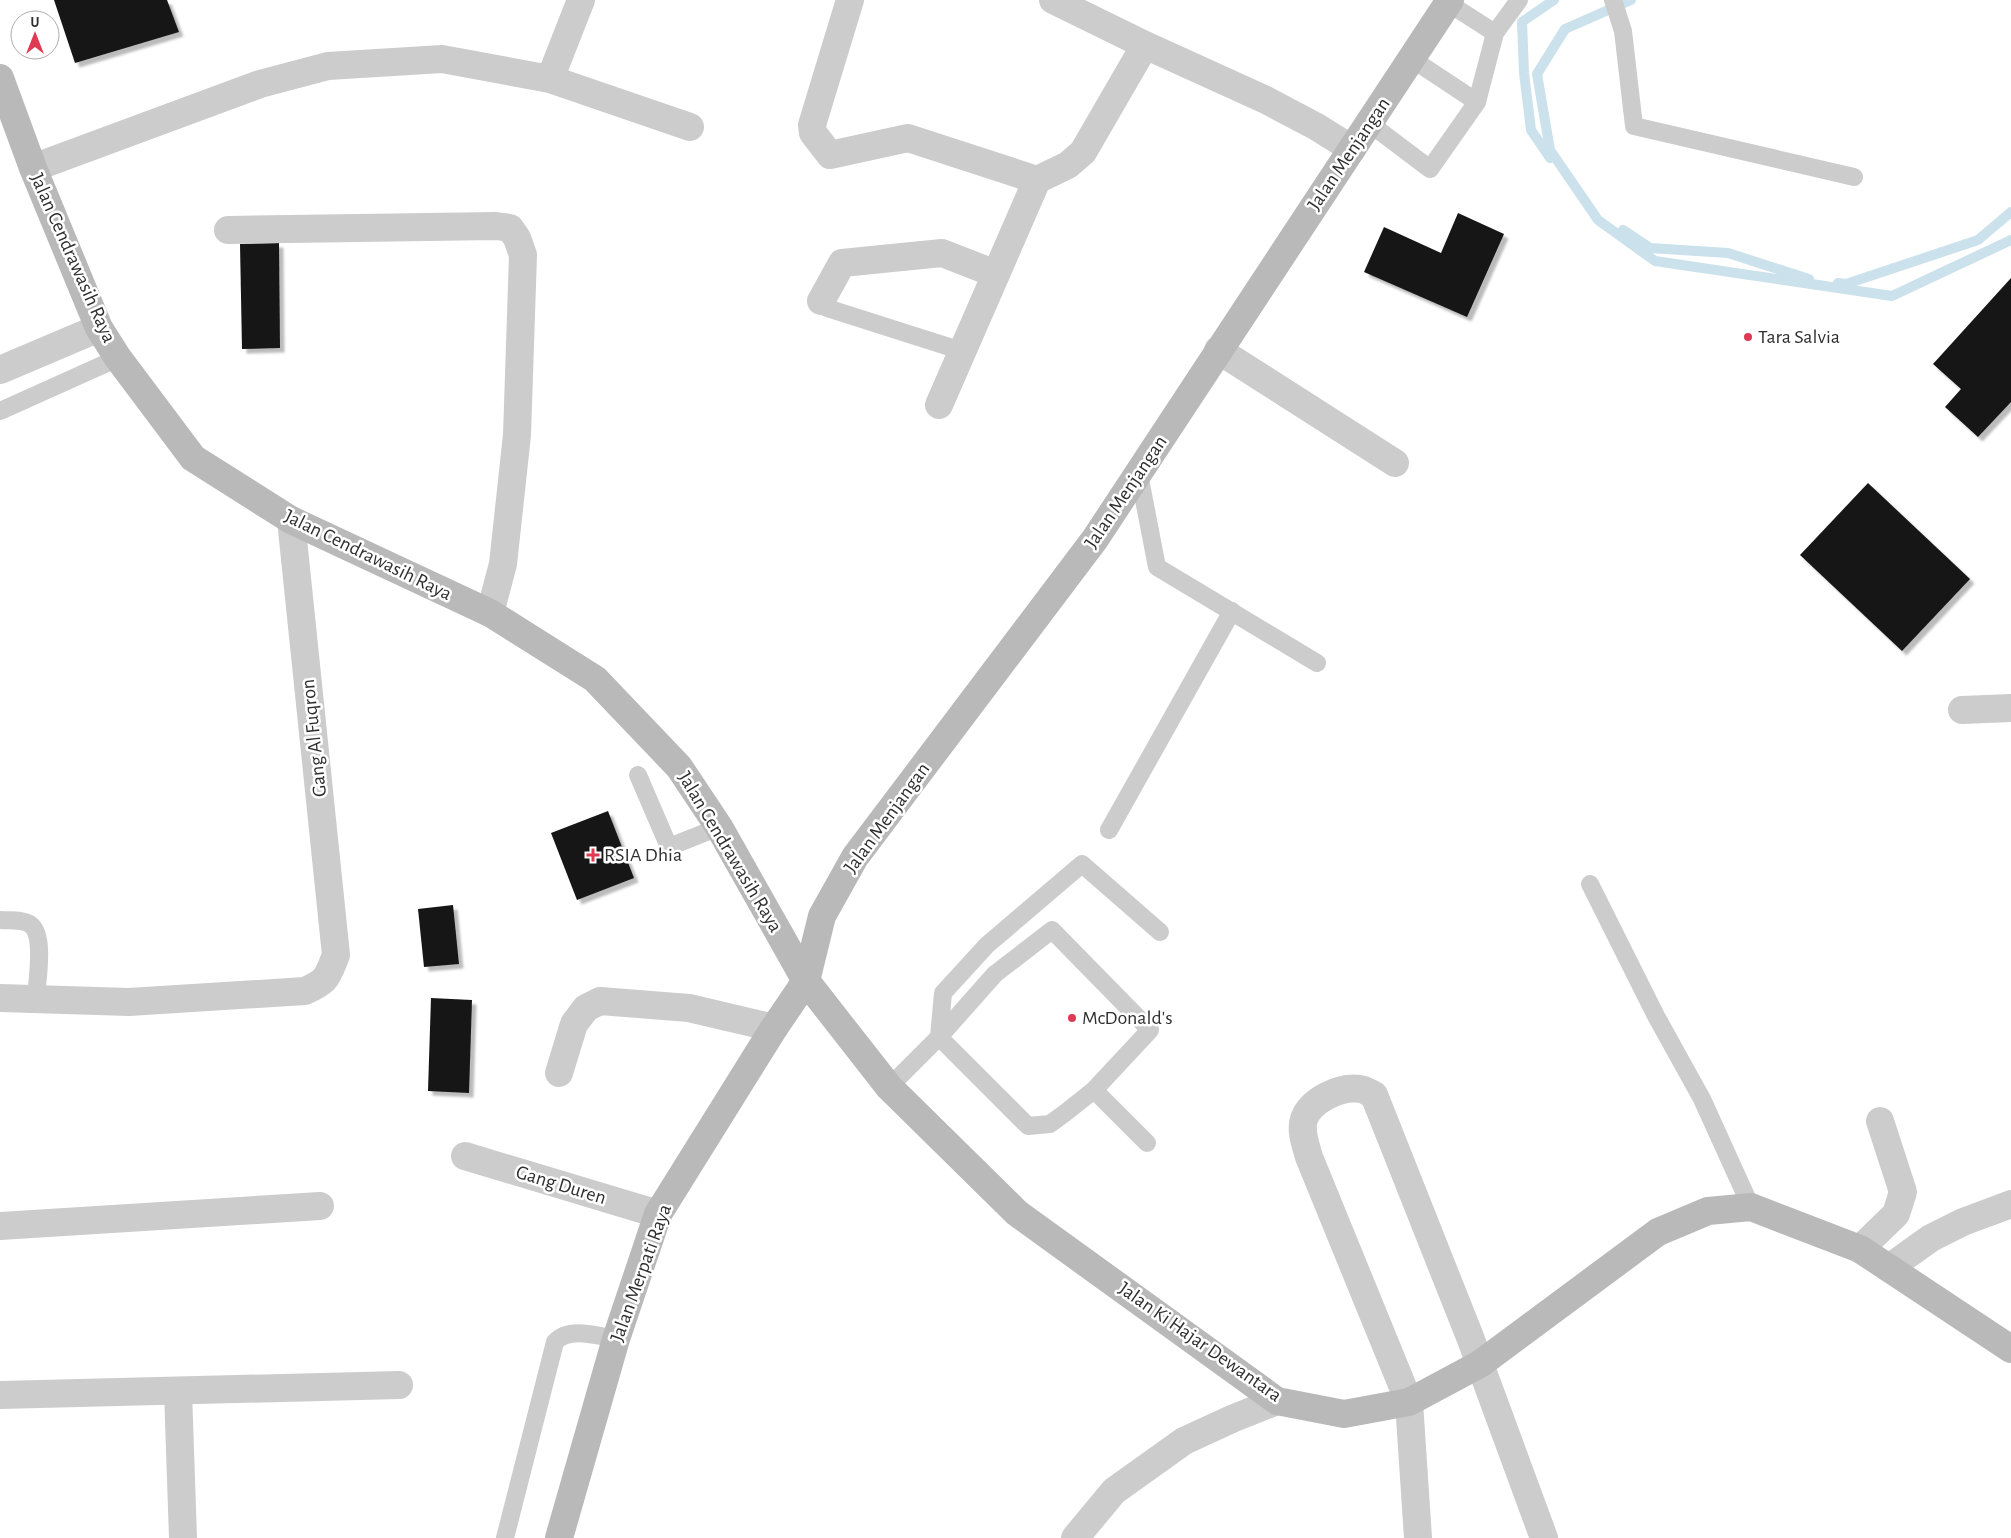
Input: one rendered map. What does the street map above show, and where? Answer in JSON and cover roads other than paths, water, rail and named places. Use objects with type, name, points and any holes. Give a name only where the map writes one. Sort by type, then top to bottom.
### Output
[{"type":"main road","name":"Jalan Menjangan","points":[[806,981],[822,916],[855,857],[1095,538],[1449,2]]},
{"type":"main road","name":"Jalan Cendrawasih Raya","points":[[0,78],[33,168],[99,328],[118,358],[194,458],[291,520],[490,613],[595,679],[679,767],[719,827],[806,981]]},
{"type":"main road","name":"Jalan Merpati Raya","points":[[559,1538],[616,1340],[658,1214],[774,1028],[806,981]]},
{"type":"main road","name":"Jalan Ki Hajar Dewantara","points":[[806,981],[889,1087],[1017,1213],[1277,1401],[1344,1414],[1409,1402],[1480,1364],[1658,1232],[1708,1211],[1751,1207],[1860,1249],[2011,1350]]},
{"type":"street","points":[[550,79],[581,0]]},
{"type":"street","points":[[850,0],[812,124],[813,133],[830,155],[908,138],[1037,180]]},
{"type":"street","points":[[1053,0],[1145,45],[1266,100],[1317,127],[1352,149]]},
{"type":"street","points":[[939,405],[1037,180],[1068,165],[1083,152],[1145,45]]},
{"type":"street","points":[[33,168],[260,84],[328,66],[442,59],[550,79],[690,127]]},
{"type":"street","points":[[228,230],[496,226],[510,228],[518,238],[523,255],[523,290],[518,435],[502,564],[490,613]]},
{"type":"street","points":[[821,301],[842,264],[942,253],[996,274]]},
{"type":"street","points":[[0,370],[99,328]]},
{"type":"street","points":[[1218,350],[1395,463]]},
{"type":"street","name":"Gang Al Fuqron","points":[[36,998],[129,1002],[306,991],[322,984],[328,974],[336,955],[291,520]]},
{"type":"street","points":[[1962,710],[2011,708]]},
{"type":"street","points":[[0,998],[36,998]]},
{"type":"street","points":[[559,1073],[574,1024],[586,1008],[600,1001],[689,1008],[774,1028]]},
{"type":"street","points":[[1418,1538],[1409,1402],[1309,1158],[1303,1137],[1304,1120],[1313,1104],[1334,1091],[1360,1089],[1374,1095],[1480,1364],[1544,1538]]},
{"type":"street","points":[[1860,1249],[1896,1214],[1903,1192],[1880,1121]]},
{"type":"street","name":"Gang Duren","points":[[465,1156],[658,1214]]},
{"type":"street","points":[[1889,1268],[1931,1238],[1964,1222],[2011,1204]]},
{"type":"street","points":[[0,1226],[320,1206]]},
{"type":"street","points":[[0,1395],[399,1385]]},
{"type":"street","points":[[178,1391],[182,1538]]},
{"type":"street","points":[[1075,1538],[1114,1491],[1184,1441],[1277,1401]]},
{"type":"lane","points":[[1370,123],[1430,169],[1478,102],[1495,33],[1519,0]]},
{"type":"lane","points":[[1613,0],[1623,31],[1634,126],[1854,177]]},
{"type":"lane","points":[[1449,2],[1495,33]]},
{"type":"lane","points":[[1412,58],[1478,102]]},
{"type":"lane","points":[[821,301],[827,308],[962,351]]},
{"type":"lane","points":[[0,411],[118,358]]},
{"type":"lane","points":[[1139,474],[1158,567],[1317,662]]},
{"type":"lane","points":[[1109,830],[1232,612]]},
{"type":"lane","points":[[638,775],[669,847],[719,827]]},
{"type":"lane","points":[[939,1038],[943,993],[987,945],[1082,864],[1160,932]]},
{"type":"lane","points":[[1590,884],[1656,1016],[1702,1099],[1751,1207]]},
{"type":"lane","points":[[0,920],[22,922],[31,925],[39,936],[36,998]]},
{"type":"lane","points":[[889,1087],[939,1038],[995,974],[1052,930],[1150,1030],[1094,1090],[1050,1124],[1028,1126],[939,1038]]},
{"type":"lane","points":[[1094,1090],[1147,1142]]},
{"type":"lane","points":[[505,1538],[555,1342],[561,1336],[570,1333],[616,1340]]},
{"type":"waterway","points":[[1550,158],[1531,130],[1524,73],[1522,22],[1554,0]]},
{"type":"waterway","points":[[1631,0],[1565,29],[1537,74],[1550,150],[1598,220],[1655,261],[1892,296],[2011,240]]},
{"type":"waterway","points":[[1838,283],[1846,284],[1978,240],[2011,212]]},
{"type":"waterway","points":[[1623,230],[1650,248],[1728,253],[1809,279]]},
{"type":"place","name":"Tara Salvia","points":[[1748,337]]},
{"type":"place","name":"RSIA Dhia","points":[[593,855]]},
{"type":"place","name":"McDonald's","points":[[1072,1018]]}]
